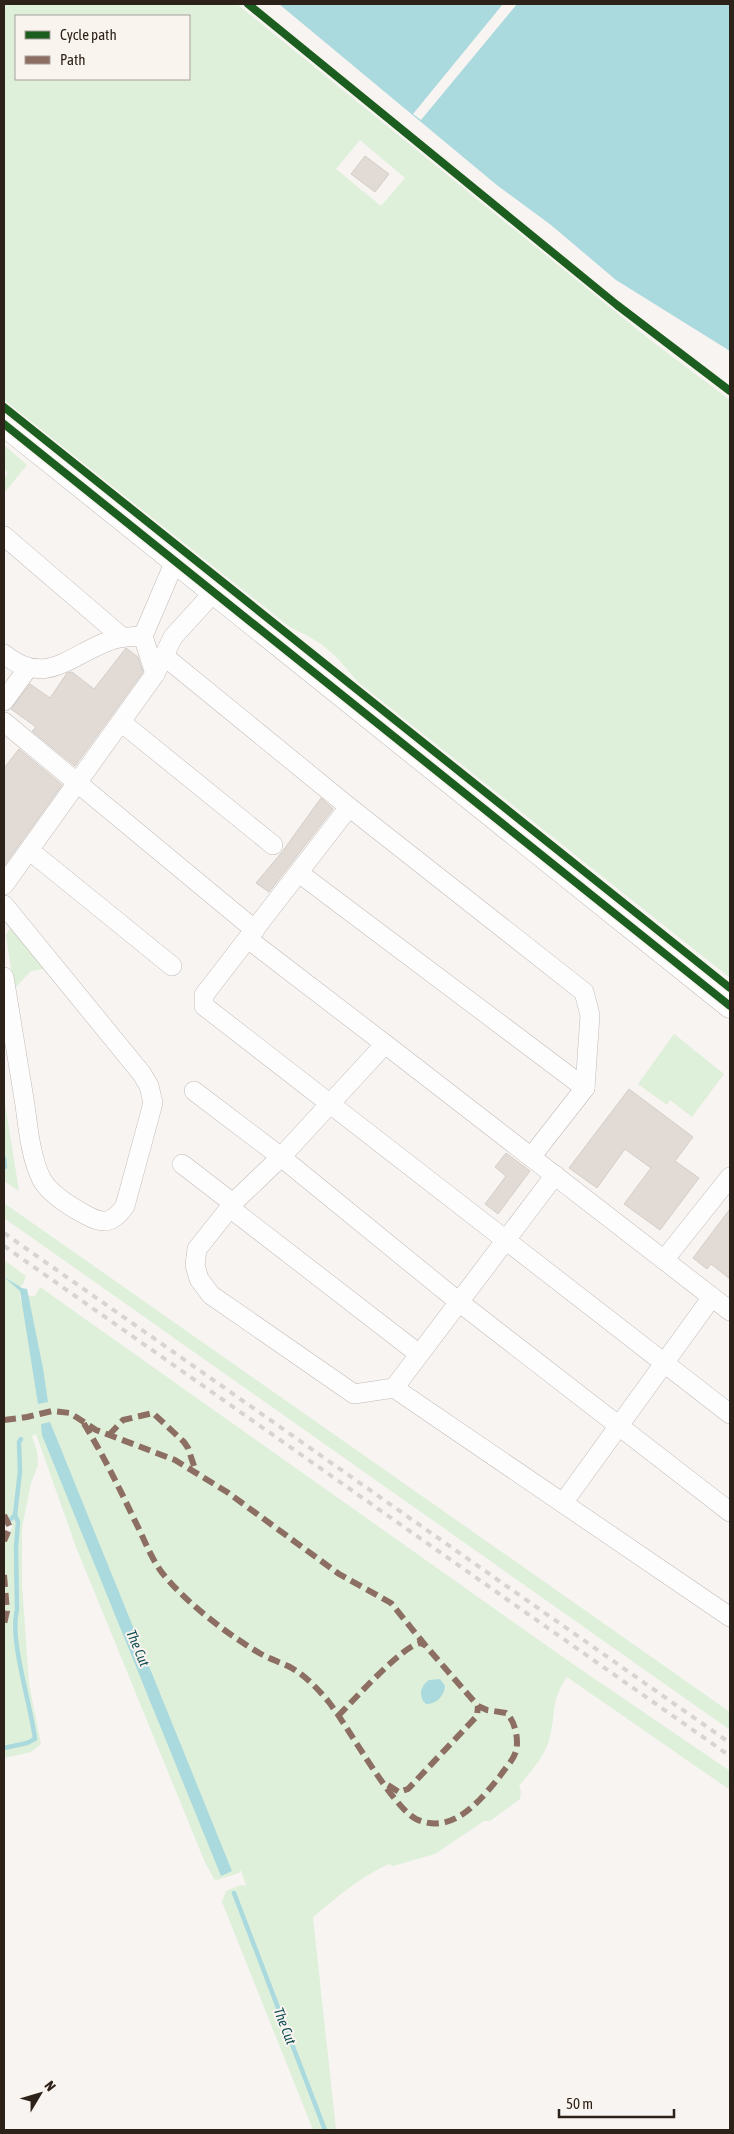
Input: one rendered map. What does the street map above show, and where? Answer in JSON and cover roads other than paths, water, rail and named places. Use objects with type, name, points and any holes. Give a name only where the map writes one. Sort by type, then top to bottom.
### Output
[{"type":"main road","points":[[4,424],[730,1006]]},
{"type":"lane","points":[[4,536],[122,637]]},
{"type":"lane","points":[[155,674],[143,636],[175,561]]},
{"type":"lane","points":[[4,885],[155,674],[173,637],[214,592]]},
{"type":"lane","points":[[4,654],[28,668],[38,670],[56,667],[104,643],[122,637],[143,636]]},
{"type":"lane","points":[[164,656],[349,807],[584,992],[590,1014],[585,1088],[531,1157]]},
{"type":"lane","points":[[4,701],[28,668]]},
{"type":"lane","points":[[4,722],[78,782],[252,934],[385,1044],[730,1311]]},
{"type":"lane","points":[[121,722],[273,846]]},
{"type":"lane","points":[[349,807],[204,996],[204,1006],[730,1414]]},
{"type":"lane","points":[[28,850],[172,966]]},
{"type":"lane","points":[[299,873],[585,1088]]},
{"type":"lane","points":[[4,905],[142,1074],[152,1095],[153,1103],[125,1206],[118,1216],[107,1221],[98,1222],[76,1210],[54,1194],[42,1180],[10,1059],[4,977]]},
{"type":"lane","points":[[385,1044],[281,1157],[232,1206],[197,1249],[195,1265],[199,1279],[211,1295],[354,1394],[394,1388],[730,1617]]},
{"type":"lane","points":[[194,1091],[281,1157],[459,1302],[730,1512]]},
{"type":"lane","points":[[182,1164],[232,1206],[420,1354]]},
{"type":"lane","points":[[394,1388],[555,1175]]},
{"type":"lane","points":[[664,1260],[730,1177]]},
{"type":"lane","points":[[563,1503],[712,1297]]},
{"type":"water","points":[[279,4],[730,4],[730,351],[616,280],[551,225],[498,186]]},
{"type":"water","points":[[4,1277],[27,1289],[48,1402],[38,1404],[20,1291]]},
{"type":"water","points":[[50,1422],[232,1871],[221,1876],[42,1435],[41,1424]]},
{"type":"water","points":[[440,1679],[445,1686],[443,1693],[437,1701],[426,1704],[421,1695],[424,1685],[429,1680]]},
{"type":"waterway","name":"The Cut","points":[[4,1158],[5,1167]]},
{"type":"waterway","points":[[11,1519],[15,1515],[20,1471],[19,1442],[21,1439]]},
{"type":"waterway","points":[[4,1748],[27,1743],[35,1739],[16,1638],[16,1547],[18,1522],[15,1515]]},
{"type":"waterway","name":"The Cut","points":[[234,1893],[325,2130]]},
{"type":"railway","points":[[4,1233],[730,1743]]},
{"type":"railway","points":[[4,1246],[730,1756]]}]
